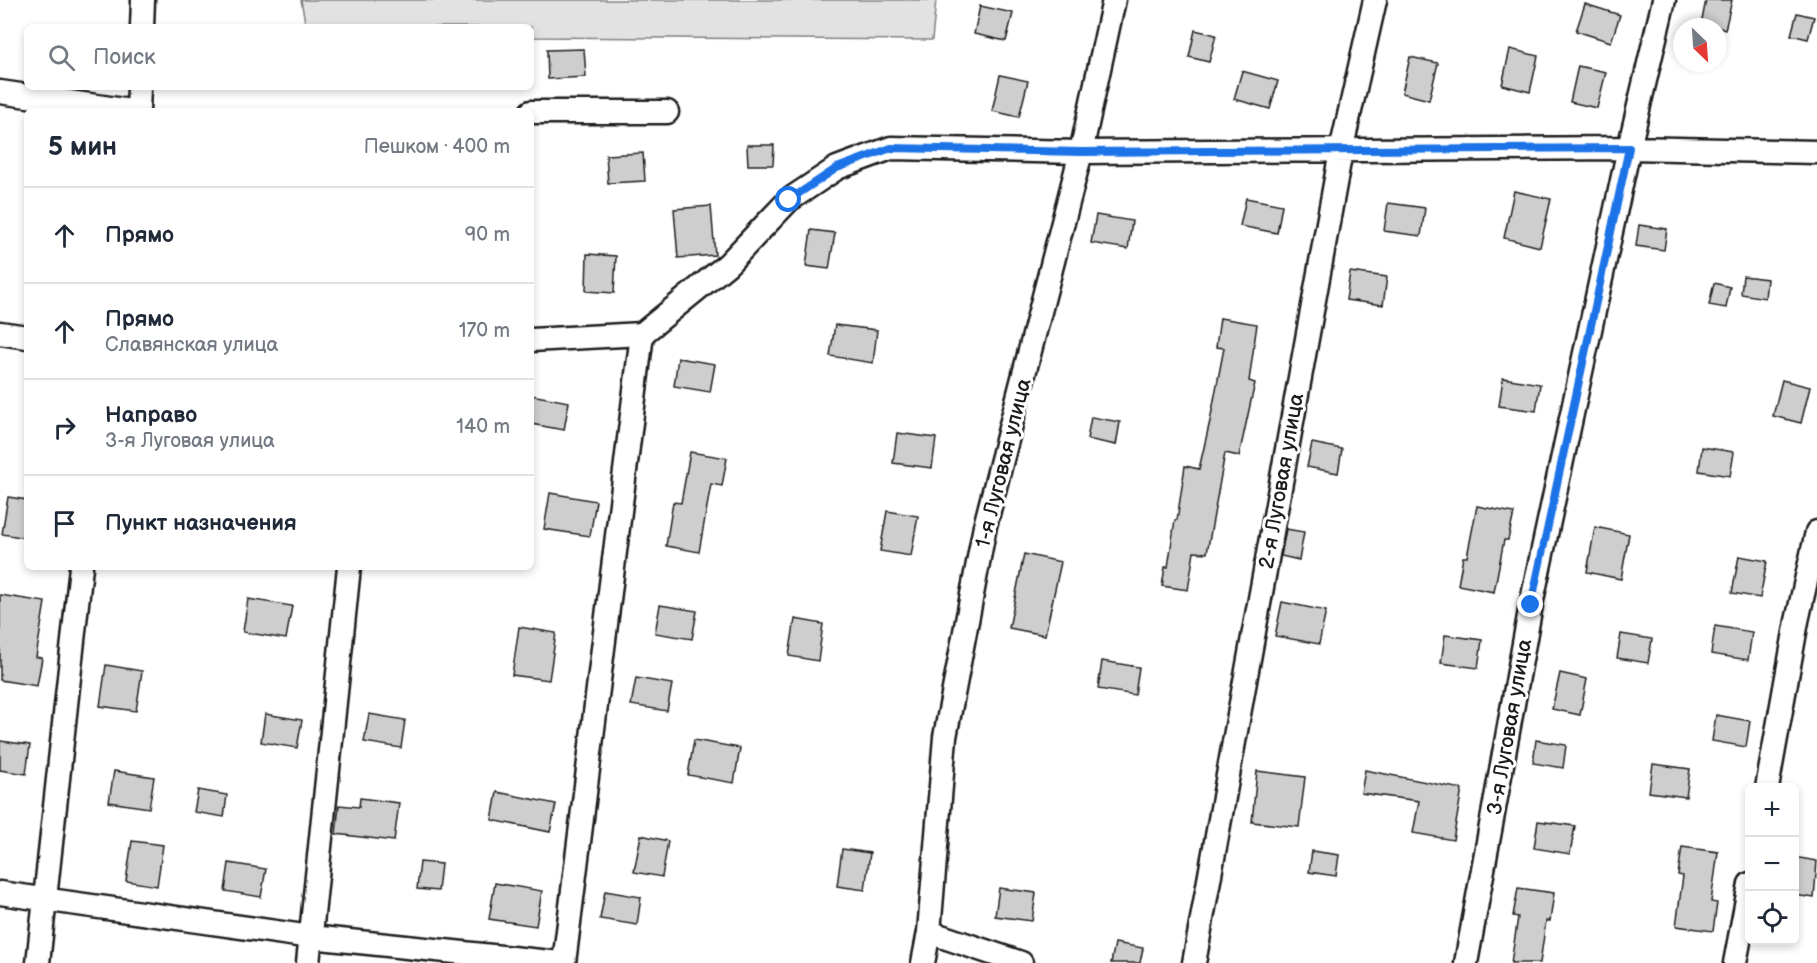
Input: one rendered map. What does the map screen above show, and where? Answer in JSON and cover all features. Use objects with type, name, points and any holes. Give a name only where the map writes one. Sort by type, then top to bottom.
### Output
[{"type":"street","points":[[142,24],[143,0]]},
{"type":"street","name":"1-я Луговая улица","points":[[923,963],[929,932],[945,737],[985,526],[1081,152],[1114,0]]},
{"type":"street","name":"2-я Луговая улица","points":[[1194,963],[1341,151],[1375,0]]},
{"type":"street","name":"3-я Луговая улица","points":[[1466,963],[1531,605],[1629,148],[1664,0]]},
{"type":"street","points":[[138,108],[139,90]]},
{"type":"street","points":[[0,92],[110,108]]},
{"type":"street","points":[[534,112],[666,112]]},
{"type":"street","points":[[534,340],[642,334],[728,264],[789,200],[837,168],[891,148],[1081,152],[1629,148],[1817,152]]},
{"type":"street","points":[[0,333],[24,337]]},
{"type":"street","points":[[564,963],[642,334]]},
{"type":"street","points":[[1768,783],[1797,621],[1817,532]]},
{"type":"street","points":[[38,963],[81,570]]},
{"type":"street","points":[[308,963],[349,570]]},
{"type":"street","points":[[1735,963],[1748,891]]},
{"type":"street","points":[[0,893],[311,937],[560,963]]},
{"type":"street","points":[[929,932],[1021,963]]},
{"type":"shaded area","points":[[301,0],[936,0],[932,40],[534,37],[534,24],[305,24]]},
{"type":"building","points":[[1706,0],[1732,0],[1727,21],[1727,18],[1702,18]]},
{"type":"building","points":[[1585,4],[1620,15],[1611,42],[1576,31]]},
{"type":"building","points":[[980,6],[1013,13],[1006,41],[974,34]]},
{"type":"building","points":[[1797,13],[1814,17],[1808,39],[1791,35]]},
{"type":"building","points":[[1195,30],[1216,35],[1209,62],[1189,57]]},
{"type":"building","points":[[584,49],[586,77],[548,79],[547,50]]},
{"type":"building","points":[[1510,49],[1538,56],[1530,92],[1502,85]]},
{"type":"building","points":[[1410,57],[1438,63],[1429,100],[1402,93]]},
{"type":"building","points":[[1578,66],[1606,72],[1597,108],[1570,102]]},
{"type":"building","points":[[1242,71],[1278,81],[1270,109],[1234,99]]},
{"type":"building","points":[[1000,75],[1028,81],[1019,117],[992,111]]},
{"type":"building","points":[[747,145],[774,145],[773,165],[748,165]]},
{"type":"building","points":[[643,153],[645,181],[608,183],[606,155]]},
{"type":"building","points":[[1514,191],[1551,199],[1540,247],[1504,238]]},
{"type":"building","points":[[1246,198],[1282,205],[1277,233],[1240,226]]},
{"type":"building","points":[[1388,203],[1425,208],[1421,236],[1384,231]]},
{"type":"building","points":[[711,206],[715,255],[678,258],[674,209]]},
{"type":"building","points":[[1096,215],[1132,221],[1128,249],[1091,243]]},
{"type":"building","points":[[1639,225],[1667,229],[1664,250],[1636,246]]},
{"type":"building","points":[[811,230],[835,233],[829,269],[806,266]]},
{"type":"building","points":[[587,254],[616,256],[614,293],[586,291]]},
{"type":"building","points":[[1350,272],[1387,277],[1383,305],[1346,300]]},
{"type":"building","points":[[1743,276],[1767,279],[1765,298],[1741,294]]},
{"type":"building","points":[[1714,283],[1730,287],[1726,308],[1709,305]]},
{"type":"building","points":[[1220,318],[1257,324],[1249,381],[1255,383],[1239,456],[1225,453],[1207,553],[1194,552],[1188,590],[1162,586],[1165,567],[1168,567],[1185,466],[1199,469],[1210,421],[1224,348],[1216,347]]},
{"type":"building","points":[[835,325],[877,330],[873,363],[830,356]]},
{"type":"building","points":[[678,358],[715,364],[710,392],[674,386]]},
{"type":"building","points":[[1503,378],[1540,384],[1536,411],[1499,406]]},
{"type":"building","points":[[1782,380],[1810,387],[1801,423],[1773,416]]},
{"type":"building","points":[[534,396],[569,402],[564,430],[534,425]]},
{"type":"building","points":[[1091,417],[1120,422],[1116,445],[1087,439]]},
{"type":"building","points":[[897,433],[936,438],[932,468],[893,463]]},
{"type":"building","points":[[1312,443],[1342,449],[1338,473],[1307,467]]},
{"type":"building","points":[[1702,447],[1734,452],[1730,476],[1699,471]]},
{"type":"building","points":[[690,452],[727,458],[722,486],[711,484],[699,552],[666,546],[673,502],[681,503]]},
{"type":"building","points":[[550,493],[596,501],[590,536],[544,529]]},
{"type":"building","points":[[8,497],[24,500],[24,538],[2,534]]},
{"type":"building","points":[[1477,506],[1514,513],[1508,540],[1504,540],[1494,592],[1458,585],[1463,557],[1467,557]]},
{"type":"building","points":[[887,511],[918,516],[911,556],[880,551]]},
{"type":"building","points":[[1595,527],[1629,534],[1621,579],[1587,572]]},
{"type":"building","points":[[1286,529],[1304,532],[1299,560],[1281,556]]},
{"type":"building","points":[[1024,554],[1061,562],[1045,635],[1009,628]]},
{"type":"building","points":[[1739,556],[1767,561],[1760,598],[1732,593]]},
{"type":"building","points":[[0,595],[45,602],[36,657],[42,658],[37,686],[0,680]]},
{"type":"building","points":[[248,599],[292,606],[286,639],[243,632]]},
{"type":"building","points":[[1282,602],[1326,611],[1319,644],[1275,636]]},
{"type":"building","points":[[660,605],[697,611],[692,639],[655,633]]},
{"type":"building","points":[[795,619],[823,624],[818,661],[789,656]]},
{"type":"building","points":[[1715,626],[1752,632],[1748,660],[1711,654]]},
{"type":"building","points":[[519,627],[556,633],[549,680],[512,675]]},
{"type":"building","points":[[1621,634],[1652,639],[1648,663],[1617,658]]},
{"type":"building","points":[[1445,635],[1482,640],[1478,668],[1441,663]]},
{"type":"building","points":[[1102,661],[1139,667],[1135,695],[1098,689]]},
{"type":"building","points":[[106,665],[142,671],[136,711],[100,706]]},
{"type":"building","points":[[1560,673],[1587,679],[1580,715],[1552,709]]},
{"type":"building","points":[[636,678],[672,684],[667,711],[631,705]]},
{"type":"building","points":[[265,714],[302,720],[297,748],[261,742]]},
{"type":"building","points":[[369,714],[405,720],[401,748],[364,742]]},
{"type":"building","points":[[1716,715],[1750,721],[1746,747],[1712,741]]},
{"type":"building","points":[[694,740],[740,748],[734,783],[688,775]]},
{"type":"building","points":[[1536,740],[1566,745],[1563,768],[1533,763]]},
{"type":"building","points":[[0,741],[30,745],[26,774],[0,770]]},
{"type":"building","points":[[1653,764],[1690,769],[1686,797],[1649,792]]},
{"type":"building","points":[[1365,770],[1462,789],[1453,840],[1413,833],[1419,801],[1361,793]]},
{"type":"building","points":[[114,771],[154,777],[149,808],[109,802]]},
{"type":"building","points":[[1257,771],[1305,777],[1299,827],[1252,822]]},
{"type":"building","points":[[198,790],[227,795],[224,817],[194,812]]},
{"type":"building","points":[[497,792],[556,804],[550,832],[492,820]]},
{"type":"building","points":[[360,798],[399,803],[394,841],[336,834],[339,805],[359,807]]},
{"type":"building","points":[[1538,821],[1575,826],[1570,854],[1534,848]]},
{"type":"building","points":[[641,835],[668,841],[662,877],[634,872]]},
{"type":"building","points":[[132,841],[163,845],[157,886],[126,881]]},
{"type":"building","points":[[1682,847],[1718,852],[1711,902],[1717,903],[1713,931],[1676,926],[1683,876],[1678,875]]},
{"type":"building","points":[[842,849],[870,853],[865,890],[837,886]]},
{"type":"building","points":[[1312,851],[1339,855],[1336,876],[1309,872]]},
{"type":"building","points":[[1799,858],[1817,861],[1814,898],[1799,896]]},
{"type":"building","points":[[420,862],[441,864],[438,891],[417,889]]},
{"type":"building","points":[[229,863],[266,869],[261,897],[225,891]]},
{"type":"building","points":[[495,883],[542,891],[536,926],[489,919]]},
{"type":"building","points":[[999,888],[1036,893],[1032,921],[995,916]]},
{"type":"building","points":[[1518,888],[1554,893],[1550,921],[1546,921],[1540,963],[1511,963],[1518,917],[1513,916]]},
{"type":"building","points":[[605,891],[641,897],[637,925],[600,919]]},
{"type":"building","points":[[1115,943],[1143,948],[1140,963],[1111,963]]},
{"type":"route","points":[[789,200],[837,168],[891,148],[1081,152],[1629,148],[1531,605]]}]
